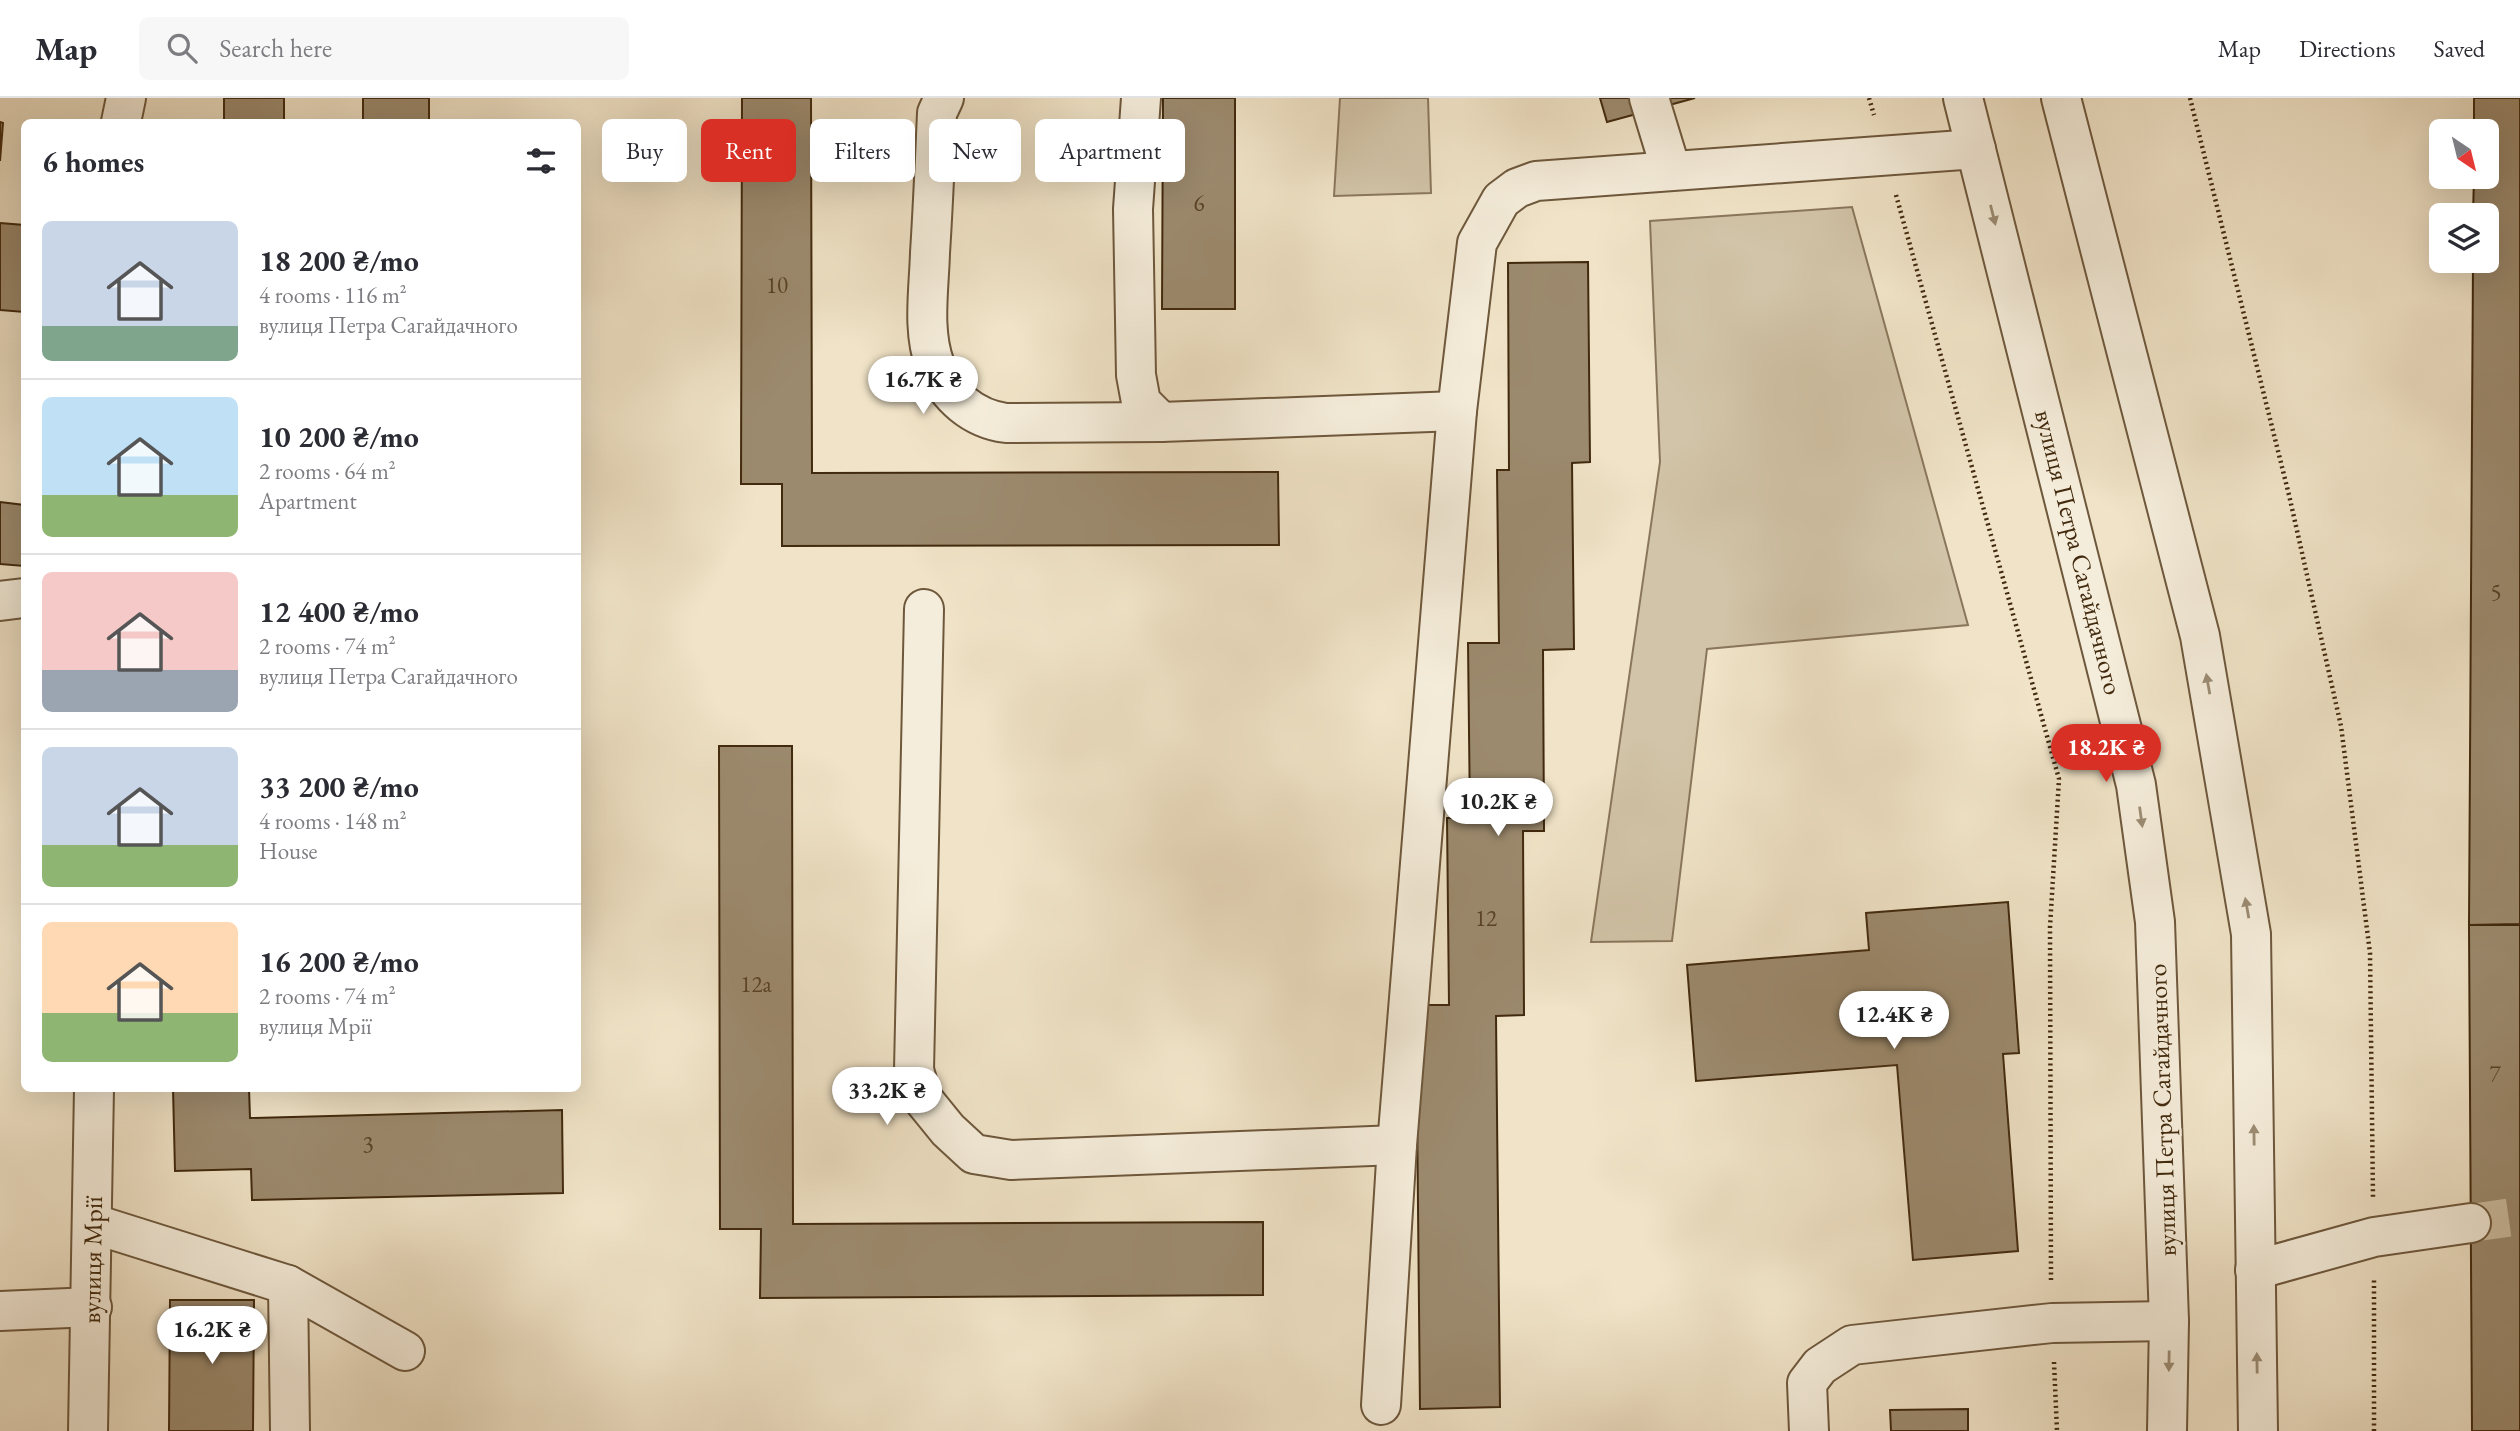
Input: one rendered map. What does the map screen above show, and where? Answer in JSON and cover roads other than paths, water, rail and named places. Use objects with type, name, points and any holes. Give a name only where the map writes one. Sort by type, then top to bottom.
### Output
[{"type":"street","points":[[122,119],[125,98]]},
{"type":"street","points":[[944,98],[937,113],[927,318],[935,365],[947,387],[970,412],[987,421],[1161,422],[1457,411]]},
{"type":"street","points":[[1141,98],[1133,209],[1136,375],[1141,402],[1161,422]]},
{"type":"street","points":[[1649,98],[1671,170]]},
{"type":"street","name":"вулиця Петра Сагайдачного","points":[[1963,98],[2136,785],[2155,922],[2169,1321],[2167,1431]]},
{"type":"street","points":[[2064,99],[2200,636],[2251,934],[2259,1431]]},
{"type":"street","points":[[1381,1405],[1397,1145],[1457,411],[1478,243],[1501,200],[1517,188],[1536,181],[1976,149]]},
{"type":"street","points":[[0,601],[21,598]]},
{"type":"street","points":[[924,609],[914,1070],[922,1098],[948,1130],[974,1154],[1011,1160],[1397,1145]]},
{"type":"street","name":"вулиця Мрії","points":[[88,1431],[94,1224],[94,1092]]},
{"type":"street","points":[[2255,1270],[2374,1237],[2471,1223]]},
{"type":"street","points":[[94,1224],[288,1285],[405,1351]]},
{"type":"street","points":[[288,1285],[290,1431]]},
{"type":"street","points":[[0,1311],[92,1307]]},
{"type":"street","points":[[1809,1431],[1807,1383],[1820,1366],[1852,1345],[2052,1323],[2169,1321]]},
{"type":"tunnel","points":[[2471,1223],[2520,1216]]}]
